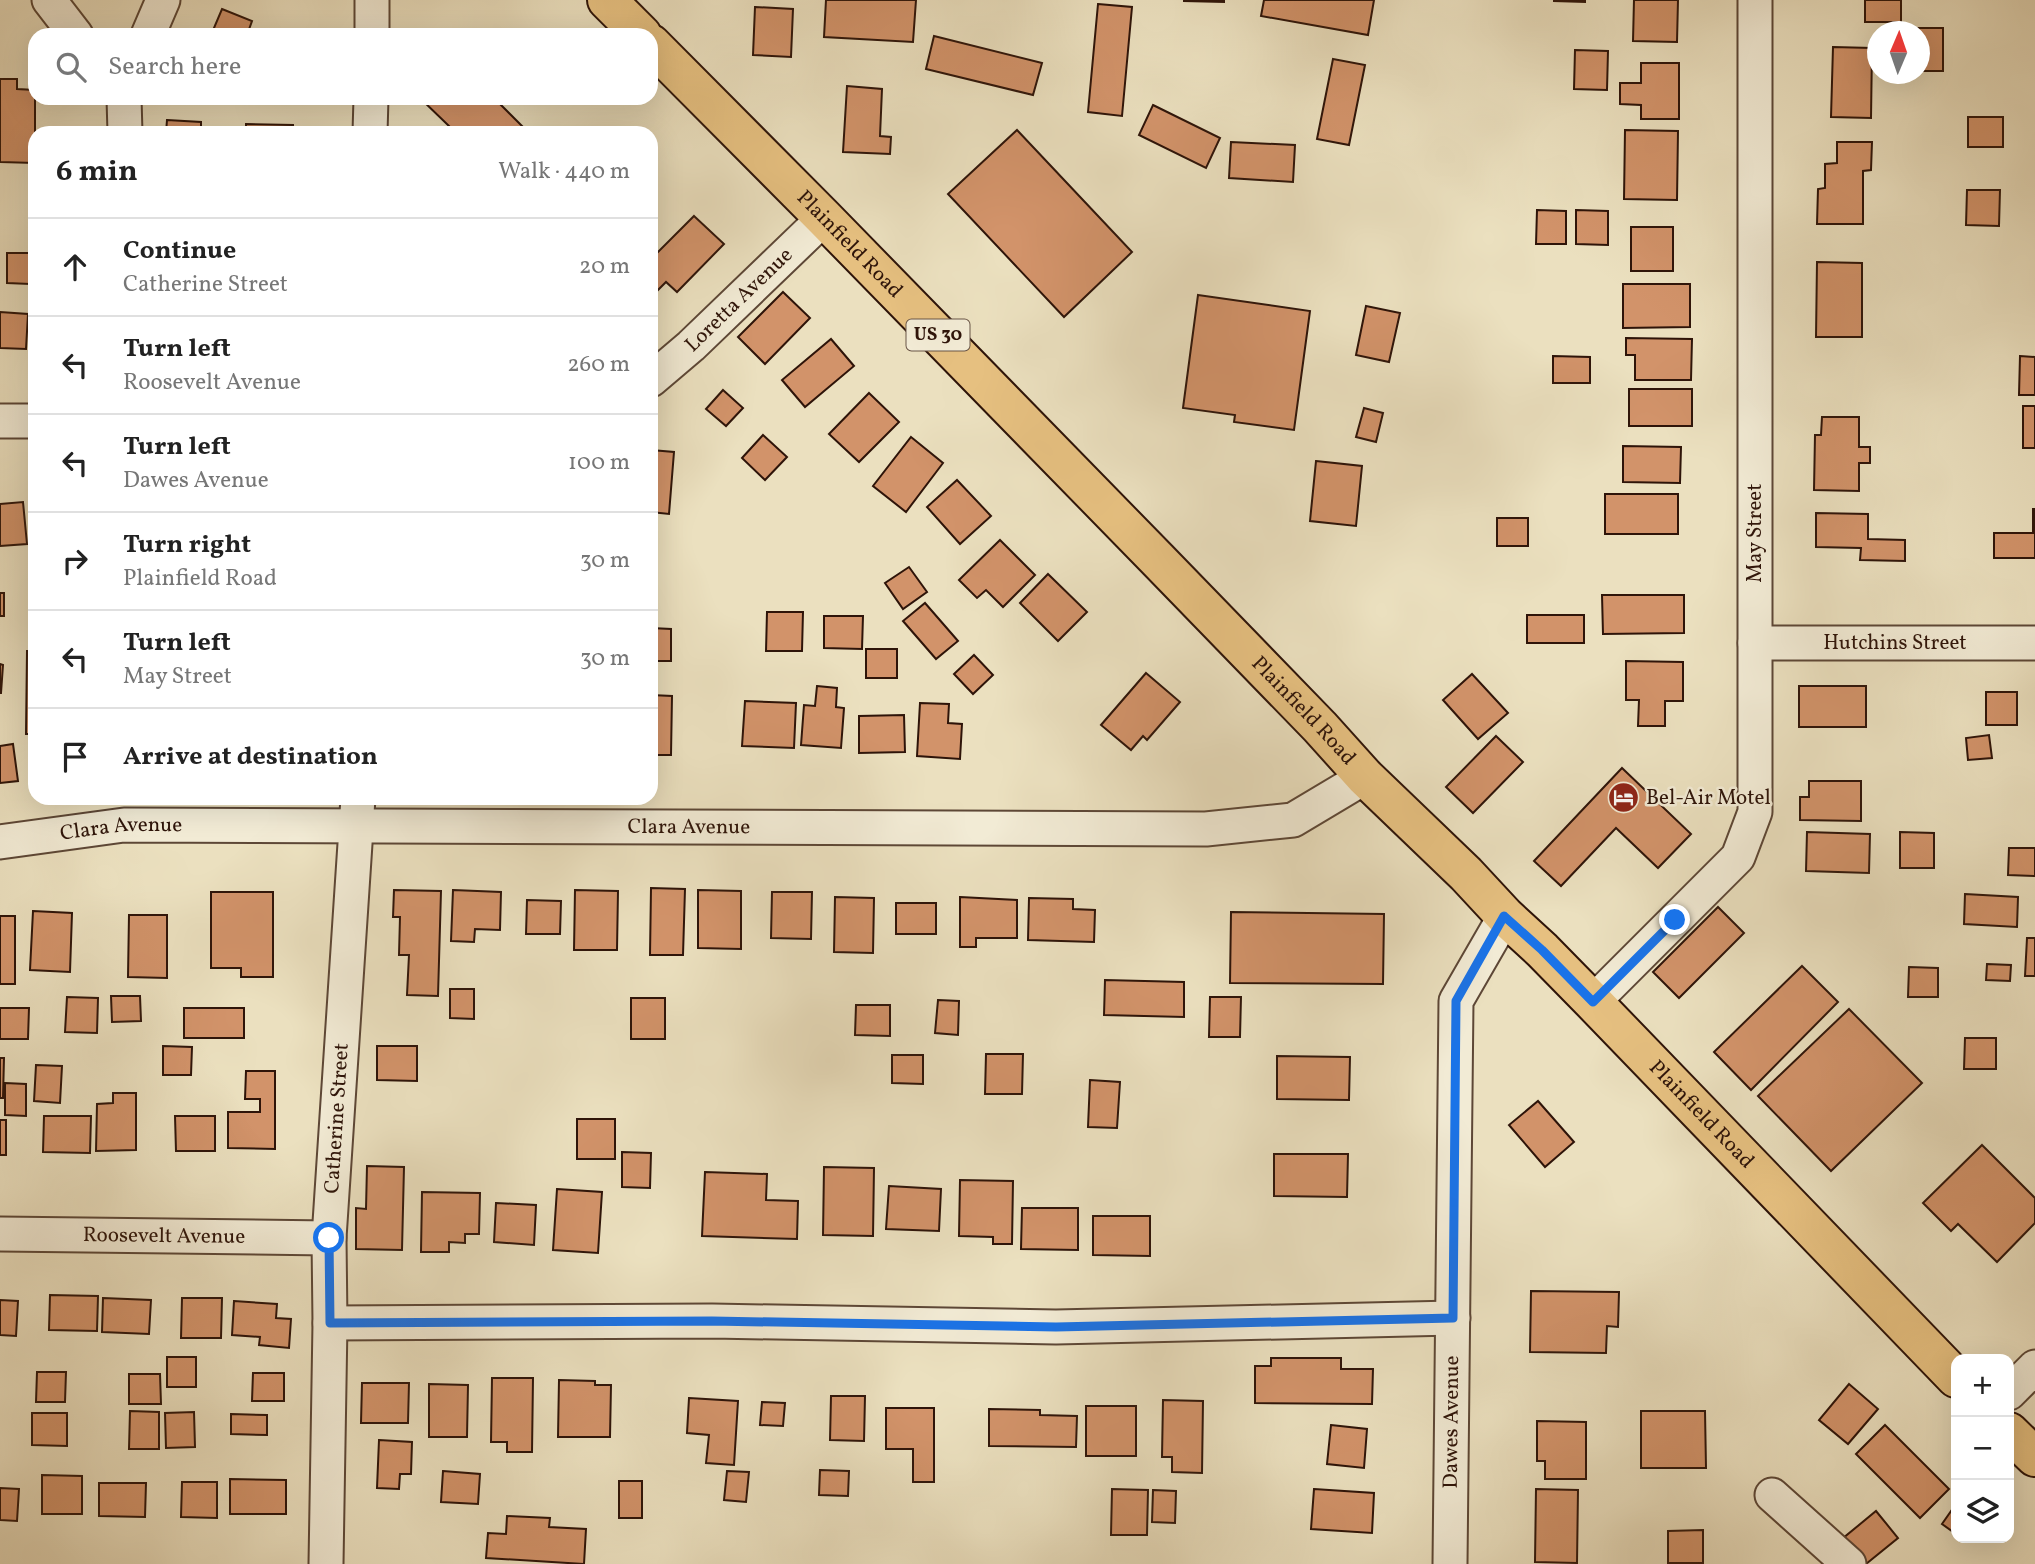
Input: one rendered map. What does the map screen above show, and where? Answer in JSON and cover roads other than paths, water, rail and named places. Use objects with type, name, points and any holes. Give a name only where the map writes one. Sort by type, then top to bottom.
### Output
[{"type":"main road","points":[[607,0],[635,28]]},
{"type":"main road","name":"Plainfield Road","points":[[658,51],[1320,727],[1365,777],[1593,1002],[1951,1373]]},
{"type":"main road","points":[[2014,1437],[2035,1457]]},
{"type":"street","points":[[49,0],[71,28]]},
{"type":"street","points":[[151,28],[163,0]]},
{"type":"street","points":[[372,0],[372,28]]},
{"type":"street","name":"May Street","points":[[1593,1002],[1738,857],[1755,812],[1755,0]]},
{"type":"street","points":[[124,105],[125,126]]},
{"type":"street","points":[[370,126],[371,105]]},
{"type":"street","name":"Loretta Avenue","points":[[658,374],[691,346],[824,218]]},
{"type":"street","points":[[0,421],[28,421]]},
{"type":"street","name":"Hutchins Street","points":[[1755,643],[2035,643]]},
{"type":"street","name":"Clara Avenue","points":[[0,842],[124,812],[357,813],[1206,829],[1293,820],[1365,777]]},
{"type":"street","name":"Catherine Street","points":[[326,1564],[329,1238],[357,813]]},
{"type":"street","name":"Dawes Avenue","points":[[1450,1564],[1456,1001],[1504,916]]},
{"type":"street","name":"Roosevelt Avenue","points":[[0,1234],[329,1238]]},
{"type":"street","points":[[330,1323],[712,1321],[1056,1327],[1453,1318]]},
{"type":"street","points":[[2014,1388],[2035,1367]]},
{"type":"street","points":[[1772,1495],[1849,1564]]},
{"type":"place","name":"Bel-Air Motel","points":[[1623,798]]}]
